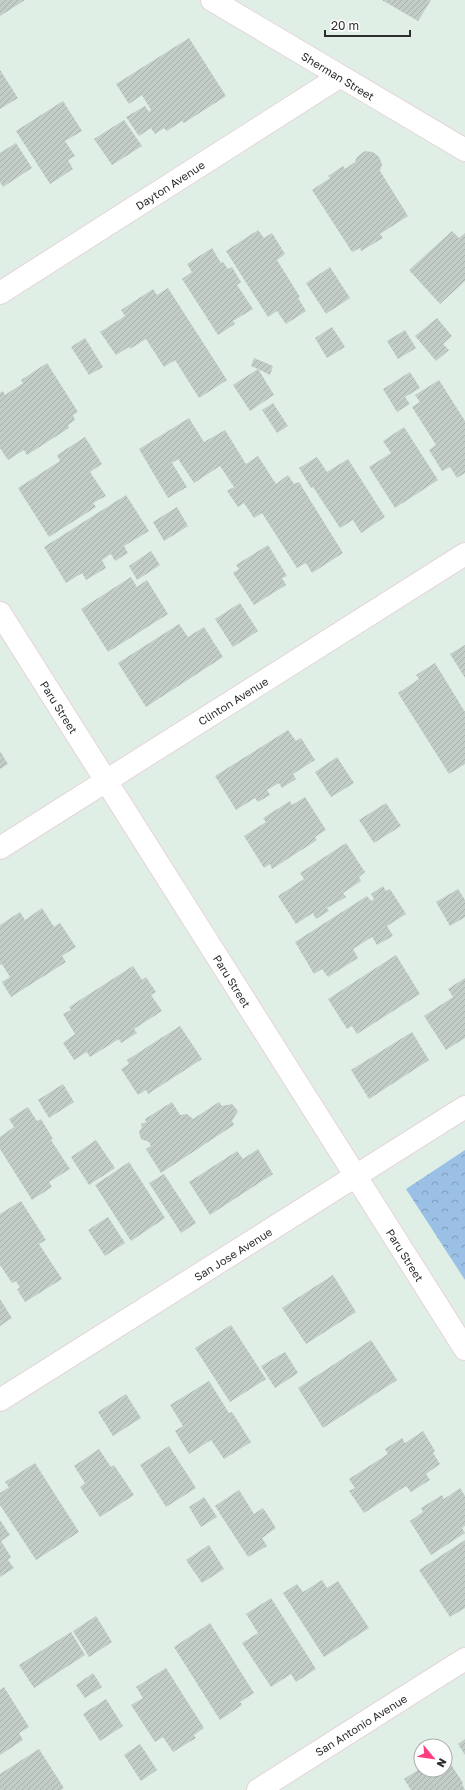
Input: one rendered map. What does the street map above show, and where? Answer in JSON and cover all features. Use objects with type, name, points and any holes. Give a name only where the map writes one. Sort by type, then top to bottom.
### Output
[{"type":"street","name":"Sherman Street","points":[[212,0],[465,150]]},
{"type":"street","name":"Dayton Avenue","points":[[0,293],[339,76]]},
{"type":"street","name":"Clinton Avenue","points":[[0,848],[465,554]]},
{"type":"street","name":"Paru Street","points":[[0,612],[465,1350]]},
{"type":"street","name":"San Jose Avenue","points":[[0,1400],[465,1107]]},
{"type":"street","name":"San Antonio Avenue","points":[[258,1790],[465,1659]]},
{"type":"green space","points":[[465,1150],[465,1280],[406,1189]]},
{"type":"building","points":[[0,0],[25,0],[0,16]]},
{"type":"building","points":[[382,0],[431,0],[418,21]]},
{"type":"building","points":[[189,38],[226,96],[184,123],[182,121],[167,131],[164,128],[155,134],[151,128],[139,136],[126,117],[145,106],[149,112],[151,110],[142,95],[129,104],[116,84]]},
{"type":"building","points":[[0,70],[18,98],[0,109]]},
{"type":"building","points":[[63,101],[82,131],[65,141],[75,156],[68,160],[73,169],[50,184],[16,131]]},
{"type":"building","points":[[124,120],[142,146],[112,165],[94,139]]},
{"type":"building","points":[[16,143],[32,168],[3,187],[0,182],[0,153]]},
{"type":"building","points":[[365,151],[373,152],[379,157],[382,164],[380,171],[408,216],[380,234],[383,238],[361,251],[360,248],[352,252],[312,190],[330,178],[328,176],[343,166],[345,169],[355,162],[357,157]]},
{"type":"building","points":[[258,230],[264,238],[272,233],[285,254],[277,260],[300,297],[298,298],[306,311],[286,324],[277,311],[268,317],[226,251]]},
{"type":"building","points":[[452,231],[459,238],[465,233],[465,281],[440,304],[409,270]]},
{"type":"building","points":[[212,248],[221,263],[223,262],[228,269],[232,267],[241,282],[237,285],[253,309],[233,321],[235,324],[218,335],[182,279],[192,272],[187,264]]},
{"type":"building","points":[[330,267],[350,298],[326,314],[306,283]]},
{"type":"building","points":[[168,288],[227,380],[199,398],[175,360],[164,367],[146,339],[130,349],[129,347],[116,355],[100,332],[125,316],[121,310],[153,289],[157,295]]},
{"type":"building","points":[[437,318],[452,336],[443,344],[449,350],[436,361],[415,336]]},
{"type":"building","points":[[332,327],[345,347],[327,358],[315,338]]},
{"type":"building","points":[[405,330],[416,348],[398,359],[387,341]]},
{"type":"building","points":[[85,338],[103,367],[89,375],[71,347]]},
{"type":"building","points":[[254,358],[273,366],[270,375],[251,366]]},
{"type":"building","points":[[47,363],[78,412],[73,415],[75,420],[68,425],[69,428],[27,455],[24,450],[8,460],[0,448],[0,393],[3,391],[5,395],[23,383],[21,380]]},
{"type":"building","points":[[258,369],[274,395],[250,411],[233,385]]},
{"type":"building","points":[[410,372],[420,388],[405,397],[410,404],[397,412],[383,389]]},
{"type":"building","points":[[439,380],[465,421],[465,473],[457,478],[450,467],[442,471],[429,450],[436,445],[412,407],[420,402],[415,395]]},
{"type":"building","points":[[273,403],[288,426],[277,433],[262,410]]},
{"type":"building","points":[[189,418],[204,442],[225,430],[246,464],[258,456],[276,484],[288,475],[294,484],[299,482],[343,553],[312,573],[306,563],[297,568],[262,513],[254,518],[244,503],[238,507],[227,491],[234,487],[220,466],[194,483],[178,459],[172,463],[187,487],[168,498],[139,449]]},
{"type":"building","points":[[404,427],[438,480],[395,508],[369,467],[391,453],[383,441]]},
{"type":"building","points":[[85,437],[102,464],[90,472],[106,496],[93,503],[96,507],[49,537],[18,488],[60,461],[57,455]]},
{"type":"building","points":[[317,457],[327,472],[348,459],[385,517],[361,533],[353,520],[340,528],[313,487],[311,488],[299,468]]},
{"type":"building","points":[[126,495],[149,531],[124,546],[128,553],[115,561],[111,554],[102,560],[106,568],[86,580],[82,573],[66,583],[44,547]]},
{"type":"building","points":[[177,507],[188,526],[164,541],[153,522]]},
{"type":"building","points":[[268,545],[287,576],[282,578],[286,585],[254,605],[233,573],[239,569],[236,565]]},
{"type":"building","points":[[151,551],[160,565],[137,580],[129,566]]},
{"type":"building","points":[[131,577],[137,587],[147,580],[168,614],[108,652],[81,609]]},
{"type":"building","points":[[240,603],[258,631],[233,647],[215,619]]},
{"type":"building","points":[[179,624],[188,637],[204,627],[223,657],[146,707],[118,663]]},
{"type":"building","points":[[465,645],[465,678],[450,654]]},
{"type":"building","points":[[435,663],[465,712],[465,764],[449,774],[398,693],[419,679],[416,675]]},
{"type":"building","points":[[288,730],[296,741],[301,738],[315,760],[293,774],[296,779],[282,788],[279,783],[267,790],[270,795],[258,802],[255,798],[236,810],[215,776]]},
{"type":"building","points":[[0,751],[8,764],[0,769]]},
{"type":"building","points":[[337,757],[354,783],[331,797],[315,772]]},
{"type":"building","points":[[305,797],[326,830],[315,837],[317,840],[272,869],[270,864],[264,868],[244,836],[266,822],[263,818],[290,801],[292,805]]},
{"type":"building","points":[[386,803],[401,826],[374,843],[359,820]]},
{"type":"building","points":[[346,843],[365,872],[359,877],[361,881],[343,893],[346,897],[327,908],[329,911],[316,919],[313,913],[296,924],[278,896],[304,879],[300,873]]},
{"type":"building","points":[[383,886],[386,891],[390,889],[406,914],[387,926],[393,936],[377,945],[372,937],[353,949],[358,958],[328,977],[322,969],[314,974],[295,942],[367,896],[371,901],[374,899],[371,894]]},
{"type":"building","points":[[458,889],[465,900],[465,917],[450,926],[436,902]]},
{"type":"building","points":[[42,908],[54,927],[60,923],[76,947],[62,956],[66,962],[11,997],[2,982],[10,977],[2,964],[0,965],[0,925],[20,912],[25,920]]},
{"type":"building","points":[[396,955],[420,994],[357,1034],[352,1026],[347,1029],[328,999]]},
{"type":"building","points":[[133,966],[142,980],[146,977],[156,992],[151,995],[162,1011],[134,1029],[137,1033],[121,1043],[119,1039],[90,1057],[87,1052],[74,1060],[63,1043],[75,1034],[63,1014],[71,1010],[69,1007]]},
{"type":"building","points":[[465,978],[465,1038],[446,1050],[424,1016],[453,997],[448,989]]},
{"type":"building","points":[[180,1026],[202,1059],[148,1094],[146,1090],[138,1095],[121,1069],[129,1064],[127,1060]]},
{"type":"building","points":[[412,1032],[429,1060],[369,1099],[351,1070]]},
{"type":"building","points":[[63,1084],[74,1102],[49,1118],[38,1100]]},
{"type":"building","points":[[172,1102],[180,1115],[187,1114],[193,1119],[219,1102],[222,1106],[232,1104],[238,1111],[232,1121],[234,1125],[161,1173],[146,1149],[151,1146],[149,1142],[141,1139],[139,1132],[142,1127],[141,1124],[146,1122],[145,1119]]},
{"type":"building","points":[[28,1107],[37,1121],[41,1119],[53,1139],[51,1140],[70,1169],[49,1182],[52,1187],[32,1200],[0,1149],[0,1137],[14,1127],[9,1119]]},
{"type":"building","points":[[96,1140],[115,1168],[89,1185],[71,1157]]},
{"type":"building","points":[[258,1149],[273,1174],[210,1215],[189,1182],[237,1151],[243,1159]]},
{"type":"building","points":[[129,1162],[165,1218],[131,1241],[95,1185]]},
{"type":"building","points":[[164,1174],[196,1223],[181,1233],[149,1183]]},
{"type":"building","points":[[21,1201],[46,1240],[39,1244],[62,1279],[25,1302],[17,1289],[20,1288],[16,1281],[12,1283],[0,1265],[0,1214]]},
{"type":"building","points":[[108,1217],[125,1243],[105,1256],[88,1230]]},
{"type":"building","points":[[333,1275],[356,1312],[306,1344],[282,1308]]},
{"type":"building","points":[[0,1299],[12,1318],[0,1326]]},
{"type":"building","points":[[231,1325],[266,1379],[230,1402],[195,1348]]},
{"type":"building","points":[[371,1340],[397,1380],[323,1428],[298,1388]]},
{"type":"building","points":[[285,1352],[298,1373],[275,1388],[261,1366]]},
{"type":"building","points":[[209,1381],[229,1413],[232,1412],[251,1442],[224,1459],[211,1440],[189,1454],[175,1431],[183,1426],[170,1405]]},
{"type":"building","points":[[126,1394],[141,1418],[113,1436],[98,1412]]},
{"type":"building","points":[[423,1431],[435,1451],[433,1453],[440,1464],[426,1474],[430,1480],[411,1492],[406,1486],[364,1513],[349,1491],[355,1488],[349,1479],[388,1454],[385,1449],[402,1438],[405,1443]]},
{"type":"building","points":[[169,1446],[196,1488],[166,1507],[140,1465]]},
{"type":"building","points":[[99,1449],[111,1467],[114,1465],[134,1495],[100,1517],[80,1487],[85,1483],[74,1466]]},
{"type":"building","points":[[35,1463],[79,1532],[36,1560],[0,1505],[0,1493],[9,1487],[5,1482]]},
{"type":"building","points":[[460,1488],[465,1496],[465,1526],[462,1528],[465,1533],[431,1555],[410,1521],[423,1512],[421,1508],[442,1495],[444,1499]]},
{"type":"building","points":[[239,1490],[254,1514],[263,1508],[276,1528],[262,1538],[267,1546],[248,1557],[215,1506]]},
{"type":"building","points":[[204,1497],[217,1517],[201,1527],[189,1507]]},
{"type":"building","points":[[0,1520],[10,1535],[1,1541],[11,1557],[8,1560],[14,1568],[0,1577]]},
{"type":"building","points":[[465,1540],[465,1608],[450,1617],[419,1570]]},
{"type":"building","points":[[209,1545],[224,1569],[202,1583],[186,1560]]},
{"type":"building","points":[[322,1580],[327,1588],[338,1581],[369,1628],[324,1657],[283,1593],[297,1584],[303,1592]]},
{"type":"building","points":[[271,1598],[316,1669],[296,1682],[291,1674],[271,1687],[242,1643],[258,1633],[246,1614]]},
{"type":"building","points":[[96,1616],[112,1642],[89,1657],[73,1631]]},
{"type":"building","points":[[210,1623],[254,1693],[240,1702],[242,1705],[220,1720],[174,1647]]},
{"type":"building","points":[[71,1632],[85,1655],[34,1688],[19,1665]]},
{"type":"building","points":[[166,1668],[204,1728],[194,1735],[196,1738],[173,1752],[163,1737],[155,1742],[131,1705],[143,1698],[136,1687]]},
{"type":"building","points":[[93,1673],[102,1687],[85,1698],[76,1685]]},
{"type":"building","points":[[4,1687],[29,1727],[19,1733],[23,1740],[0,1755],[0,1690]]},
{"type":"building","points":[[106,1699],[123,1726],[100,1741],[83,1714]]},
{"type":"building","points":[[465,1739],[465,1755],[458,1744]]},
{"type":"building","points":[[140,1744],[157,1770],[141,1781],[124,1755]]},
{"type":"building","points":[[39,1749],[64,1788],[61,1790],[0,1790],[0,1774]]},
{"type":"building","points":[[453,1767],[463,1783],[462,1784],[465,1790],[411,1790],[404,1779],[413,1773],[413,1778],[453,1778]]}]
